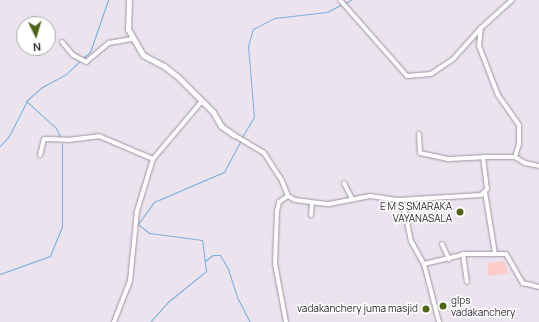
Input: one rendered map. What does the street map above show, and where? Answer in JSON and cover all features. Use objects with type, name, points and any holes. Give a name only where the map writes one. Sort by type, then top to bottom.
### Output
[{"type":"street","points":[[129,0],[126,16],[132,39],[143,55],[168,69],[202,101],[221,126],[264,153],[282,181],[288,196]]},
{"type":"street","points":[[340,0],[407,76],[431,74],[453,59],[481,28],[512,0]]},
{"type":"street","points":[[481,28],[479,46],[498,95],[519,125],[519,144],[515,157]]},
{"type":"street","points":[[472,38],[480,37]]},
{"type":"street","points":[[62,42],[73,55],[86,62],[110,43],[132,39]]},
{"type":"street","points":[[114,322],[130,280],[137,211],[153,159],[202,101]]},
{"type":"street","points":[[420,134],[420,153],[449,158],[515,157],[525,163],[539,166]]},
{"type":"street","points":[[40,155],[44,139],[91,139],[99,136],[153,159]]},
{"type":"street","points":[[483,157],[485,192],[495,254]]},
{"type":"street","points":[[344,184],[352,199]]},
{"type":"street","points":[[286,322],[275,264],[277,211],[279,202],[288,196],[312,203],[329,204],[376,196],[398,200],[414,197],[470,196],[485,192]]},
{"type":"street","points":[[398,200],[405,211],[411,241],[424,264],[439,322]]},
{"type":"street","points":[[311,215],[312,203]]},
{"type":"street","points":[[442,244],[449,258]]},
{"type":"street","points":[[424,264],[463,254],[506,254],[523,283],[539,287]]},
{"type":"street","points":[[463,254],[467,282]]},
{"type":"shaded area","points":[[504,261],[508,273],[488,276],[488,263]]},
{"type":"waterway","points":[[83,58],[90,52],[108,0]]},
{"type":"waterway","points":[[345,3],[351,0]]},
{"type":"waterway","points":[[242,137],[254,117],[248,46],[253,29],[275,18],[327,12],[342,4]]},
{"type":"waterway","points":[[61,138],[56,128],[26,101],[42,87],[66,74],[79,62]]},
{"type":"waterway","points":[[0,146],[9,136],[26,102]]},
{"type":"waterway","points":[[150,322],[169,301],[206,271],[202,240],[149,233],[138,224],[154,202],[224,172],[241,140]]},
{"type":"waterway","points":[[0,274],[50,256],[62,227],[62,144]]},
{"type":"waterway","points":[[205,261],[213,255],[220,255],[228,269],[237,297],[250,322]]},
{"type":"place","name":"E M S SMARAKA VAYANASALA","points":[[460,212]]},
{"type":"place","name":"glps vadakanchery","points":[[443,306]]},
{"type":"place","name":"vadakanchery juma masjid","points":[[426,309]]}]
